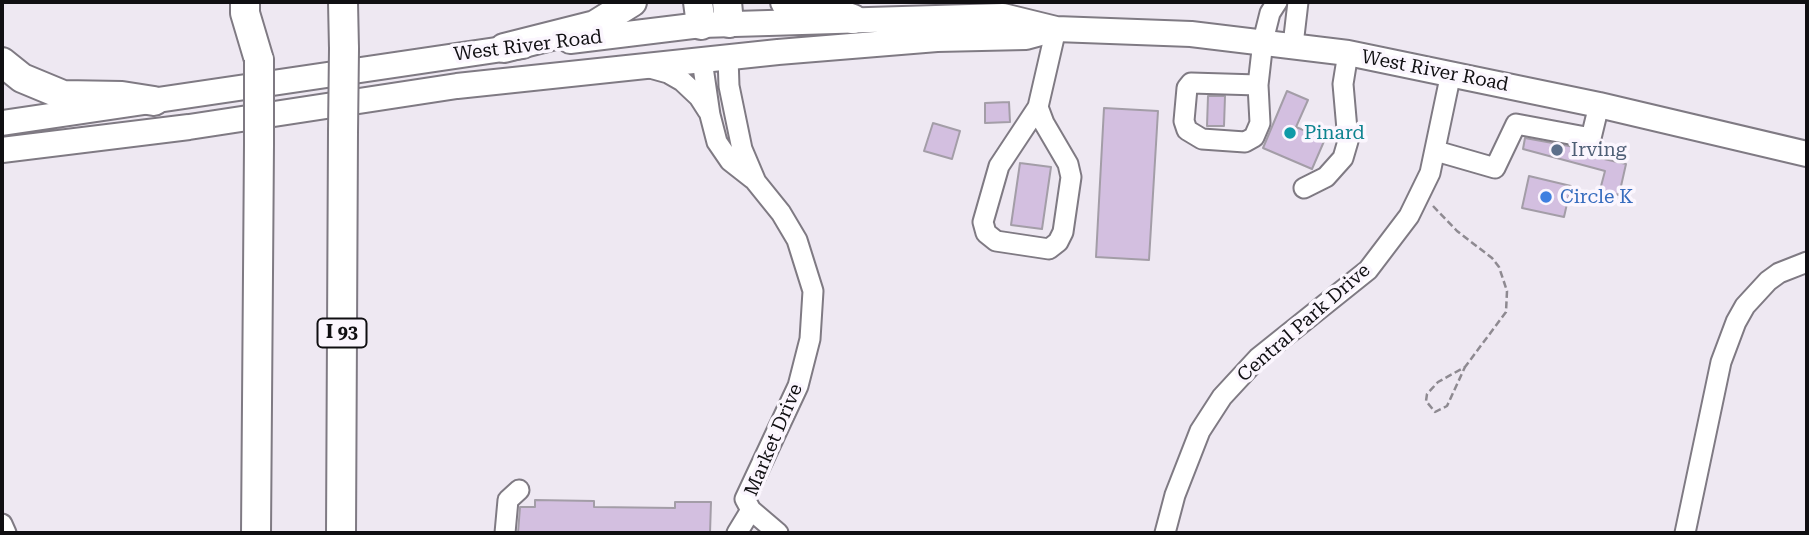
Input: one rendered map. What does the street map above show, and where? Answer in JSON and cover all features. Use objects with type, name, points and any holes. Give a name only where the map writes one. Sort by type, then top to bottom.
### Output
[{"type":"highway","points":[[245,2],[245,13],[260,60]]},
{"type":"highway","points":[[256,533],[261,2]]},
{"type":"highway","points":[[503,48],[595,25],[614,16],[632,2]]},
{"type":"highway","points":[[785,2],[822,8],[853,19]]},
{"type":"highway","name":"I 93","points":[[341,533],[344,3]]},
{"type":"highway","points":[[2,62],[22,78],[63,95],[122,96],[154,102]]},
{"type":"main road","name":"West River Road","points":[[2,123],[503,48],[700,13],[853,19],[1003,16],[1056,29],[1191,34],[1348,53],[1599,105],[1807,154]]},
{"type":"main road","points":[[700,13],[702,60]]},
{"type":"main road","points":[[728,13],[728,57]]},
{"type":"main road","name":"West River Road","points":[[2,150],[189,127],[457,86],[728,57],[937,39],[1026,37],[1056,29]]},
{"type":"street","points":[[1258,85],[1263,41],[1270,13],[1277,2]]},
{"type":"street","points":[[1293,45],[1298,2]]},
{"type":"street","points":[[1038,107],[1044,123],[1068,164],[1071,177],[1063,232],[1058,242],[1049,249],[996,241],[986,233],[984,222],[999,166],[1038,107],[1056,29]]},
{"type":"street","points":[[1304,188],[1326,177],[1343,158],[1348,141],[1343,84],[1348,53]]},
{"type":"street","name":"Market Drive","points":[[728,57],[734,119],[742,149],[756,182]]},
{"type":"street","name":"Market Drive","points":[[702,60],[710,115],[723,153],[756,182],[781,213],[797,240],[810,275],[814,308],[810,339],[798,386],[745,499],[751,510],[776,532]]},
{"type":"street","name":"Market Drive","points":[[638,67],[654,69],[677,78],[699,97],[710,115]]},
{"type":"street","name":"Central Park Drive","points":[[1164,533],[1200,431],[1222,397],[1258,358],[1368,270],[1397,234],[1421,194],[1436,151],[1451,73]]},
{"type":"street","points":[[1436,151],[1495,168],[1516,124],[1591,138],[1599,105]]},
{"type":"street","points":[[1685,533],[1721,362],[1736,322],[1751,298],[1768,281],[1779,272],[1807,261]]},
{"type":"street","points":[[505,533],[508,500],[519,490]]},
{"type":"street","points":[[737,533],[751,510]]},
{"type":"street","points":[[2,524],[6,533]]},
{"type":"path","points":[[1421,194],[1457,231],[1492,258],[1504,279],[1508,304],[1506,312],[1465,367],[1447,407],[1435,412],[1426,401],[1430,388],[1465,367]]},
{"type":"building","name":"Pinard","points":[[1287,91],[1308,100],[1296,127],[1325,139],[1312,169],[1263,148]]},
{"type":"building","points":[[1208,96],[1225,96],[1224,126],[1207,126]]},
{"type":"building","points":[[1009,102],[1010,122],[985,123],[985,103]]},
{"type":"building","points":[[1104,108],[1158,111],[1149,260],[1096,257]]},
{"type":"building","points":[[933,123],[960,131],[952,159],[924,151]]},
{"type":"building","points":[[1525,138],[1592,151],[1591,156],[1626,164],[1619,195],[1600,190],[1605,171],[1523,149]]},
{"type":"building","points":[[1020,163],[1051,167],[1042,229],[1011,225]]},
{"type":"building","name":"Circle K","points":[[1529,176],[1571,186],[1564,217],[1522,208]]},
{"type":"building","points":[[535,500],[594,501],[594,507],[675,508],[675,502],[711,502],[710,533],[518,533],[520,507],[535,507]]},
{"type":"place","name":"Pinard","points":[[1290,133]]},
{"type":"place","name":"Irving","points":[[1557,150]]},
{"type":"place","name":"Circle K","points":[[1546,197]]}]
